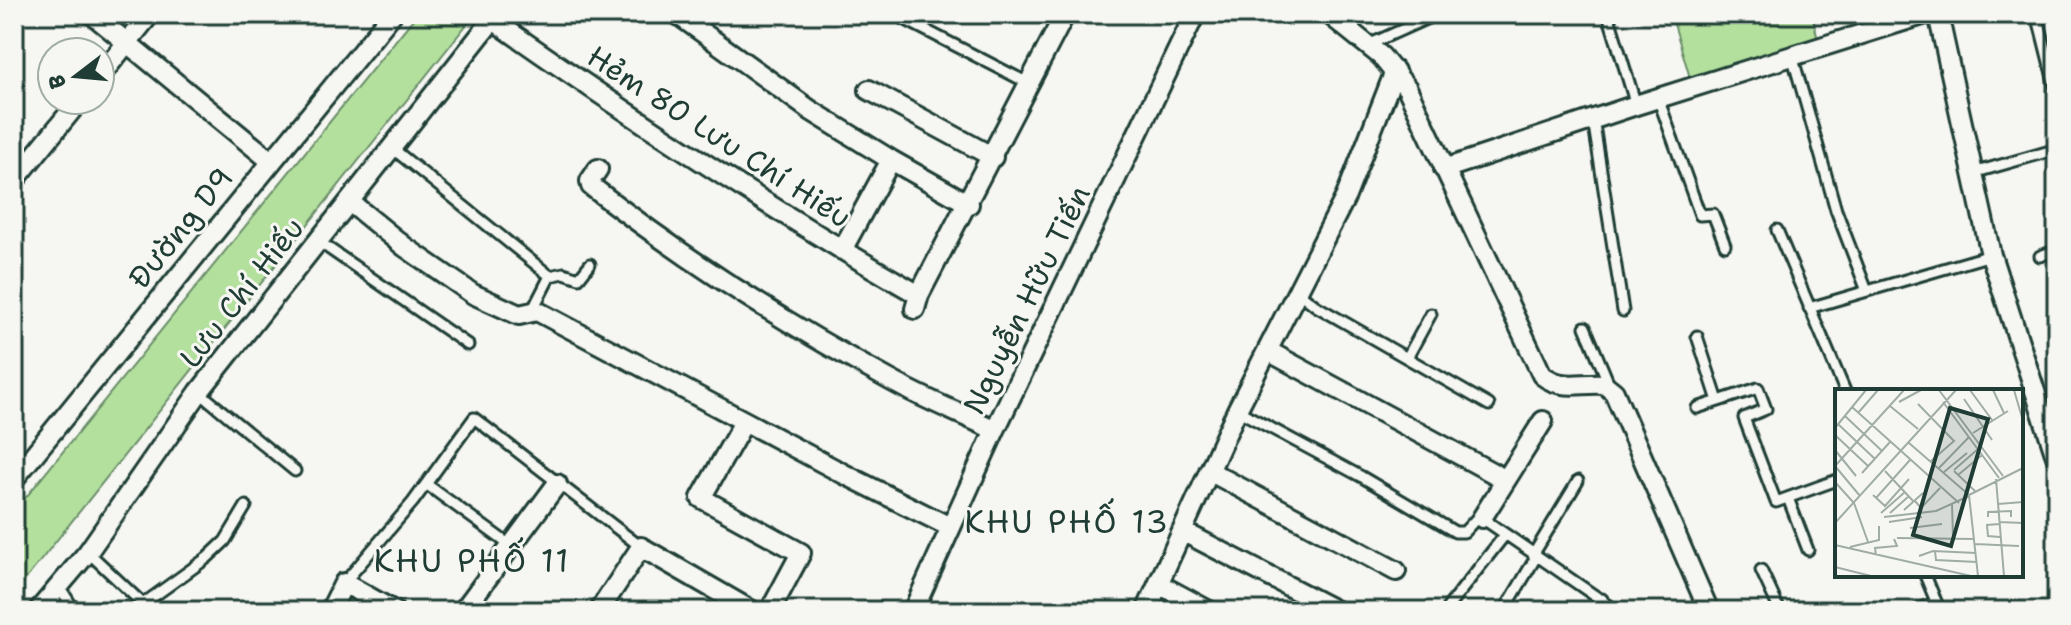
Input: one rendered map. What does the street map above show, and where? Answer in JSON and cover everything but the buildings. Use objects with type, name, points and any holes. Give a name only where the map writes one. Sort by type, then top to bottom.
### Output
[{"type":"street","points":[[92,14],[271,161]]},
{"type":"street","points":[[116,57],[150,14]]},
{"type":"street","name":"Đường D9","points":[[14,479],[392,14]]},
{"type":"street","points":[[677,14],[810,110],[969,204],[1065,14]]},
{"type":"street","name":"Nguyễn Hữu Tiến","points":[[913,611],[995,430],[1195,14]]},
{"type":"street","points":[[1329,14],[1395,71],[1416,104],[1542,375],[1566,386],[1598,383],[1610,387],[1709,611]]},
{"type":"street","points":[[1444,169],[1926,14]]},
{"type":"street","points":[[1938,14],[1991,255],[2057,459]]},
{"type":"street","name":"Lưu Chí Hiếu","points":[[38,611],[88,552],[199,392],[495,17]]},
{"type":"street","name":"Hẻm 80 Lưu Chí Hiếu","points":[[495,17],[617,108],[842,250],[917,302],[969,204]]},
{"type":"street","points":[[1146,611],[1237,410],[1346,196],[1395,71]]},
{"type":"street","points":[[869,90],[993,157]]},
{"type":"street","points":[[14,181],[67,116]]},
{"type":"street","points":[[842,250],[891,160]]},
{"type":"street","points":[[598,169],[590,181],[591,186],[652,234],[729,287],[892,381],[995,430]]},
{"type":"street","points":[[351,203],[405,247],[473,294],[519,315],[537,311],[744,422],[950,527]]},
{"type":"street","points":[[1268,351],[1506,480]]},
{"type":"street","points":[[1482,518],[1543,421]]},
{"type":"street","points":[[744,422],[701,498],[801,553],[770,611]]},
{"type":"street","points":[[1209,471],[1396,571]]},
{"type":"street","points":[[463,611],[557,484]]},
{"type":"street","points":[[1182,531],[1336,611]]},
{"type":"street","points":[[599,611],[641,547],[720,603],[752,611]]},
{"type":"street","points":[[330,611],[344,583],[394,611]]},
{"type":"street","points":[[1159,584],[1209,611]]},
{"type":"lane","points":[[1368,45],[1437,14]]},
{"type":"lane","points":[[1608,14],[1636,105]]},
{"type":"lane","points":[[2037,14],[2057,94]]},
{"type":"lane","points":[[900,17],[1028,83]]},
{"type":"lane","points":[[1792,55],[1836,210],[1867,291]]},
{"type":"lane","points":[[1658,98],[1700,215],[1713,214],[1725,245]]},
{"type":"lane","points":[[1593,119],[1623,311]]},
{"type":"lane","points":[[392,148],[550,276]]},
{"type":"lane","points":[[1973,173],[2057,149]]},
{"type":"lane","points":[[1777,230],[1844,389]]},
{"type":"lane","points":[[318,241],[468,345]]},
{"type":"lane","points":[[2040,256],[2057,250]]},
{"type":"lane","points":[[1809,308],[1991,255]]},
{"type":"lane","points":[[550,276],[564,273],[579,278],[590,264]]},
{"type":"lane","points":[[531,313],[550,276]]},
{"type":"lane","points":[[1299,293],[1316,306],[1489,405]]},
{"type":"lane","points":[[1407,358],[1431,314]]},
{"type":"lane","points":[[1585,327],[1610,387]]},
{"type":"lane","points":[[1697,336],[1718,401]]},
{"type":"lane","points":[[1697,408],[1758,388],[1766,409],[1744,418],[1776,502],[1835,481]]},
{"type":"lane","points":[[199,392],[295,471]]},
{"type":"lane","points":[[1237,410],[1362,477],[1455,532],[1464,532],[1476,519],[1482,518],[1617,611]]},
{"type":"lane","points":[[344,583],[426,484],[474,418],[641,547]]},
{"type":"lane","points":[[1504,611],[1578,481]]},
{"type":"lane","points":[[426,484],[511,546]]},
{"type":"lane","points":[[1788,498],[1808,550]]},
{"type":"lane","points":[[88,552],[143,604],[207,558],[225,541],[246,506]]},
{"type":"lane","points":[[1448,607],[1504,536]]},
{"type":"lane","points":[[1761,570],[1780,611]]},
{"type":"lane","points":[[1914,611],[1938,606],[1926,577]]},
{"type":"lane","points":[[59,586],[75,611]]},
{"type":"lane","points":[[1594,611],[1602,599]]},
{"type":"green space","points":[[417,14],[475,14],[14,594],[14,512]]},
{"type":"green space","points":[[1671,14],[1812,14],[1818,40],[1691,81]]},
{"type":"district","name":"KHU PHỐ 13","points":[[1067,522]]},
{"type":"district","name":"KHU PHỐ 11","points":[[472,561]]}]
